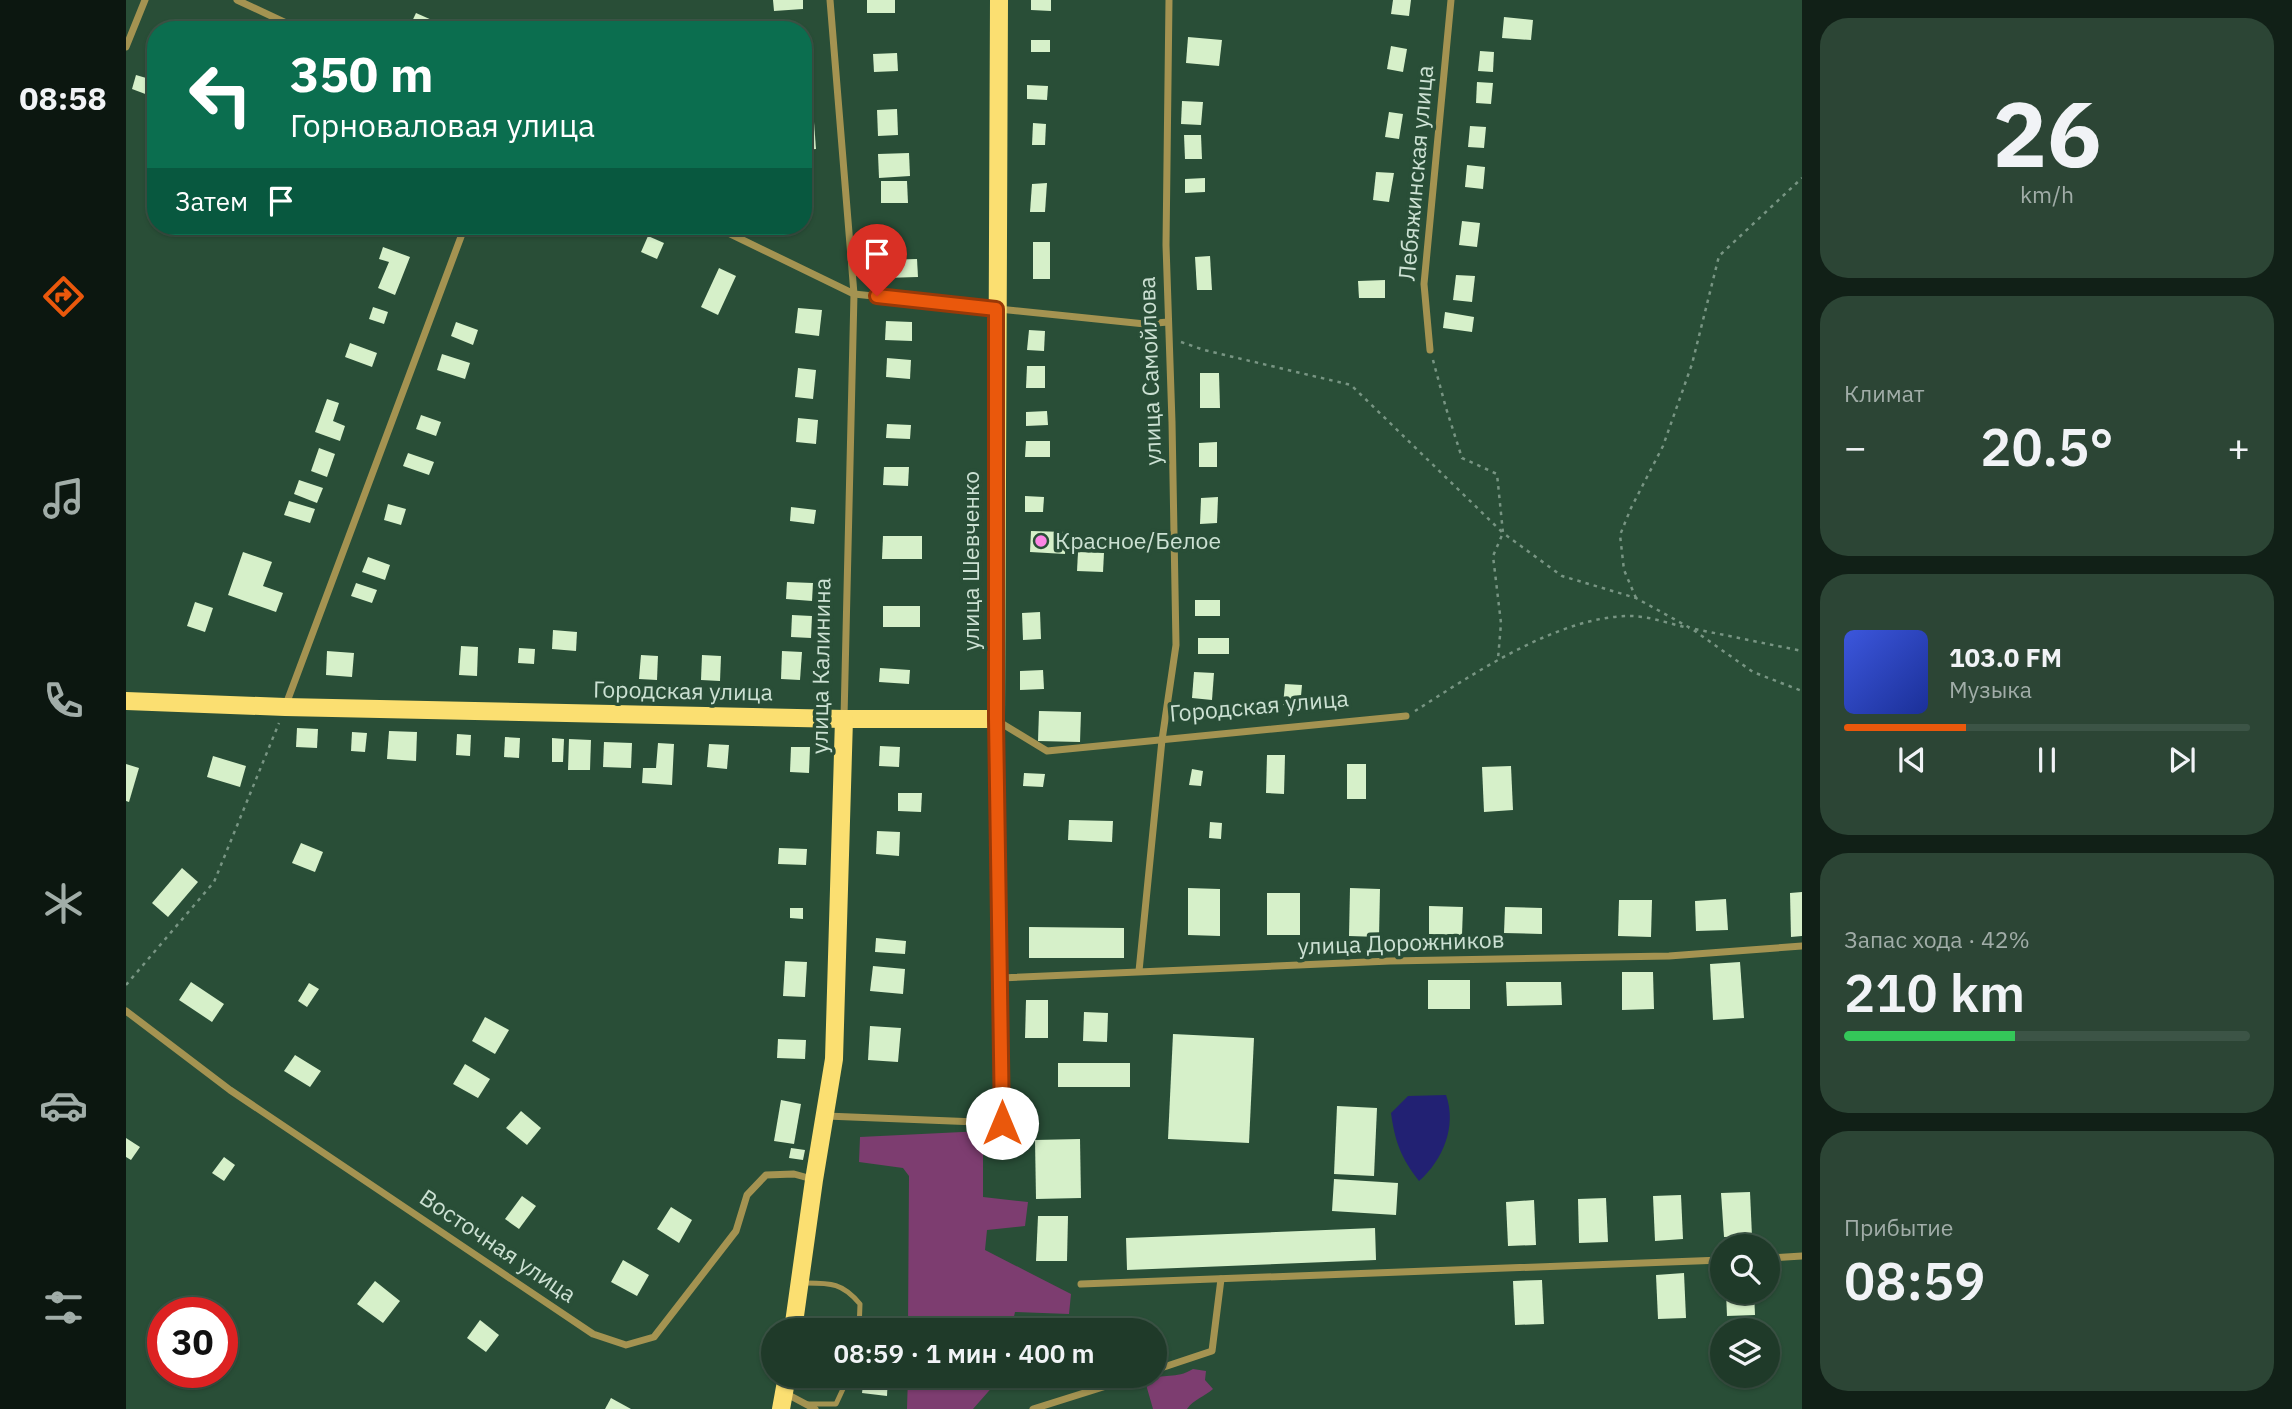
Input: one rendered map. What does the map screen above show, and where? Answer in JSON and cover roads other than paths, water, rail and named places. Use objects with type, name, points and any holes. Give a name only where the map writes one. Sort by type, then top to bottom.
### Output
[{"type":"main road","name":"улица Шевченко","points":[[996,719],[999,0]]},
{"type":"main road","name":"Городская улица","points":[[126,701],[844,719],[996,719]]},
{"type":"main road","name":"улица Калинина","points":[[795,1318],[834,1059],[844,719]]},
{"type":"street","points":[[126,47],[145,0]]},
{"type":"street","points":[[237,0],[282,21]]},
{"type":"street","name":"улица Калинина","points":[[830,0],[854,294],[844,719]]},
{"type":"street","name":"улица Самойлова","points":[[1139,971],[1162,740],[1176,645],[1166,245],[1169,0]]},
{"type":"street","name":"Лебяжинская улица","points":[[1430,350],[1424,284],[1451,0]]},
{"type":"street","points":[[285,707],[462,235]]},
{"type":"street","points":[[732,235],[854,294],[1145,324],[1168,322]]},
{"type":"street","name":"Городская улица","points":[[996,719],[1047,751],[1406,716]]},
{"type":"street","name":"улица Шевченко","points":[[825,1116],[1002,1123],[996,719]]},
{"type":"street","name":"улица Дорожников","points":[[1001,978],[1390,961],[1669,956],[1802,946]]},
{"type":"street","name":"Восточная улица","points":[[126,1011],[230,1090],[454,1238],[593,1334],[626,1345],[654,1337],[736,1231],[747,1195],[766,1175],[794,1174],[814,1180]]},
{"type":"street","points":[[1780,1257],[1802,1256]]},
{"type":"street","points":[[1081,1284],[1710,1260]]},
{"type":"street","points":[[1167,1366],[1212,1351],[1221,1279]]},
{"type":"street","points":[[1034,1409],[1100,1388]]},
{"type":"street","points":[[784,1392],[815,1409]]},
{"type":"lane","points":[[801,1283],[826,1283],[849,1291],[860,1304],[859,1318]]},
{"type":"lane","points":[[804,1404],[836,1404],[843,1388]]},
{"type":"place","name":"Красное/Белое","points":[[1041,541]]}]
